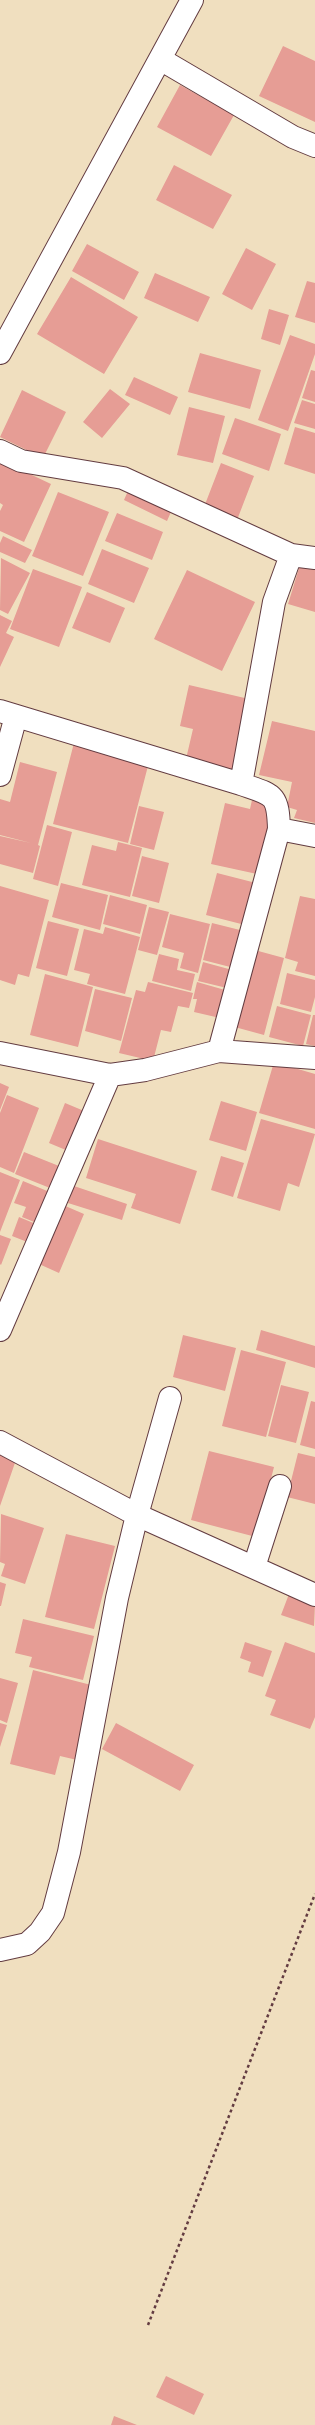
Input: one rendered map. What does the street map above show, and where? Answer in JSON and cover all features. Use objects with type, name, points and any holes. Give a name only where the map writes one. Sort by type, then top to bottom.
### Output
[{"type":"street","points":[[0,353],[192,0]]},
{"type":"street","points":[[160,59],[293,137],[315,146]]},
{"type":"street","points":[[0,451],[21,460],[123,478],[291,555],[315,558]]},
{"type":"street","points":[[241,784],[274,602],[291,555]]},
{"type":"street","points":[[0,774],[8,713],[241,784],[267,793],[274,799],[279,809],[279,829],[219,1051]]},
{"type":"street","points":[[279,829],[315,836]]},
{"type":"street","points":[[0,1053],[110,1075],[145,1070],[219,1051],[315,1058]]},
{"type":"street","points":[[0,1330],[110,1075]]},
{"type":"street","points":[[0,1950],[28,1944],[40,1932],[53,1913],[69,1852],[117,1598],[136,1515],[170,1398]]},
{"type":"street","points":[[0,1442],[136,1515],[315,1594]]},
{"type":"street","points":[[254,1567],[280,1486]]},
{"type":"path","points":[[148,2325],[315,1894]]},
{"type":"building","points":[[283,46],[315,61],[315,122],[259,96]]},
{"type":"building","points":[[180,85],[234,115],[211,156],[157,127]]},
{"type":"building","points":[[174,165],[232,195],[213,229],[156,200]]},
{"type":"building","points":[[87,244],[139,272],[124,300],[72,271]]},
{"type":"building","points":[[246,248],[276,264],[252,310],[222,294]]},
{"type":"building","points":[[155,273],[210,297],[198,322],[144,298]]},
{"type":"building","points":[[71,277],[138,317],[104,374],[37,334]]},
{"type":"building","points":[[307,281],[315,283],[315,323],[295,317]]},
{"type":"building","points":[[269,309],[289,315],[280,345],[261,339]]},
{"type":"building","points":[[290,335],[315,344],[315,354],[288,431],[258,420]]},
{"type":"building","points":[[200,353],[261,370],[250,409],[188,392]]},
{"type":"building","points":[[311,370],[315,371],[315,402],[302,398]]},
{"type":"building","points":[[134,377],[178,397],[170,415],[125,395]]},
{"type":"building","points":[[110,389],[130,404],[102,438],[83,422]]},
{"type":"building","points":[[22,390],[66,412],[43,458],[0,437]]},
{"type":"building","points":[[302,400],[315,404],[315,429],[294,423]]},
{"type":"building","points":[[189,407],[225,416],[213,463],[177,455]]},
{"type":"building","points":[[235,418],[281,434],[269,471],[222,454]]},
{"type":"building","points":[[295,427],[315,433],[315,474],[284,464]]},
{"type":"building","points":[[0,460],[51,484],[24,542],[0,531],[0,511],[3,505],[0,503]]},
{"type":"building","points":[[221,463],[254,476],[237,520],[204,507]]},
{"type":"building","points":[[131,484],[174,505],[167,521],[124,500]]},
{"type":"building","points":[[58,492],[109,512],[83,576],[32,556]]},
{"type":"building","points":[[117,513],[163,532],[152,560],[105,541]]},
{"type":"building","points":[[3,536],[32,550],[25,563],[0,552],[0,543]]},
{"type":"building","points":[[102,549],[149,568],[134,603],[88,584]]},
{"type":"building","points":[[1,558],[30,573],[8,614],[0,610]]},
{"type":"building","points":[[300,565],[315,570],[315,612],[288,604]]},
{"type":"building","points":[[33,569],[82,587],[59,647],[10,629]]},
{"type":"building","points":[[187,570],[255,602],[222,671],[154,639]]},
{"type":"building","points":[[87,592],[125,608],[110,643],[72,628]]},
{"type":"building","points":[[0,615],[12,621],[6,633],[14,637],[0,667]]},
{"type":"building","points":[[189,685],[249,699],[234,770],[186,759],[193,729],[180,726]]},
{"type":"building","points":[[272,721],[315,731],[315,823],[294,818],[297,810],[287,807],[292,782],[259,775]]},
{"type":"building","points":[[75,739],[149,762],[128,843],[53,824]]},
{"type":"building","points":[[20,762],[57,772],[38,845],[40,846],[33,873],[0,864],[0,836],[31,843],[0,835],[0,799],[10,802]]},
{"type":"building","points":[[252,800],[273,804],[257,874],[211,864],[225,803],[250,809]]},
{"type":"building","points":[[139,806],[164,812],[154,850],[130,844]]},
{"type":"building","points":[[47,825],[72,832],[58,886],[33,879]]},
{"type":"building","points":[[118,842],[142,848],[130,897],[82,885],[92,845],[116,851]]},
{"type":"building","points":[[142,856],[169,863],[159,903],[132,896]]},
{"type":"building","points":[[217,873],[260,884],[249,926],[206,915]]},
{"type":"building","points":[[61,883],[108,895],[100,930],[52,917]]},
{"type":"building","points":[[0,886],[49,900],[29,977],[18,974],[15,985],[0,980]]},
{"type":"building","points":[[110,895],[147,905],[140,934],[103,924]]},
{"type":"building","points":[[300,896],[315,899],[315,976],[295,971],[298,962],[285,958]]},
{"type":"building","points":[[149,907],[169,912],[157,955],[138,950]]},
{"type":"building","points":[[170,914],[210,924],[198,973],[180,968],[184,953],[162,947]]},
{"type":"building","points":[[48,921],[79,929],[67,976],[36,968]]},
{"type":"building","points":[[212,923],[248,932],[238,969],[203,960]]},
{"type":"building","points":[[105,927],[140,937],[125,994],[87,984],[90,974],[74,970],[84,929],[103,934]]},
{"type":"building","points":[[251,949],[284,958],[264,1035],[231,1026]]},
{"type":"building","points":[[159,954],[179,959],[177,970],[195,974],[191,991],[152,981]]},
{"type":"building","points":[[203,962],[236,971],[231,989],[198,981]]},
{"type":"building","points":[[287,973],[315,980],[315,997],[311,1012],[280,1004]]},
{"type":"building","points":[[45,974],[93,987],[78,1047],[30,1035]]},
{"type":"building","points":[[148,982],[193,993],[189,1008],[178,1006],[171,1032],[161,1030],[153,1061],[119,1053],[136,990],[145,992]]},
{"type":"building","points":[[197,982],[232,992],[220,1018],[194,1012],[197,999],[193,999]]},
{"type":"building","points":[[95,989],[132,998],[121,1041],[85,1031]]},
{"type":"building","points":[[277,1006],[311,1015],[303,1046],[269,1037]]},
{"type":"building","points":[[313,1015],[315,1015],[315,1046],[306,1044]]},
{"type":"building","points":[[274,1062],[315,1074],[315,1129],[259,1113]]},
{"type":"building","points":[[0,1083],[9,1087],[0,1110]]},
{"type":"building","points":[[7,1095],[39,1108],[14,1173],[0,1167],[0,1113]]},
{"type":"building","points":[[221,1101],[257,1112],[246,1151],[209,1140]]},
{"type":"building","points":[[65,1103],[89,1113],[73,1153],[49,1143]]},
{"type":"building","points":[[261,1119],[315,1134],[299,1187],[288,1183],[280,1211],[237,1198]]},
{"type":"building","points":[[98,1139],[197,1171],[180,1224],[131,1208],[136,1194],[86,1178]]},
{"type":"building","points":[[24,1152],[59,1166],[50,1188],[15,1174]]},
{"type":"building","points":[[221,1156],[244,1163],[233,1197],[211,1190]]},
{"type":"building","points":[[0,1172],[20,1180],[0,1232]]},
{"type":"building","points":[[23,1181],[57,1195],[44,1226],[22,1217],[26,1207],[14,1203]]},
{"type":"building","points":[[74,1186],[127,1204],[122,1220],[68,1203]]},
{"type":"building","points":[[63,1205],[84,1214],[59,1273],[39,1264]]},
{"type":"building","points":[[19,1217],[43,1227],[35,1245],[12,1236]]},
{"type":"building","points":[[0,1235],[11,1239],[1,1265],[0,1264]]},
{"type":"building","points":[[261,1330],[315,1346],[315,1368],[256,1350]]},
{"type":"building","points":[[183,1335],[236,1348],[225,1391],[173,1377]]},
{"type":"building","points":[[241,1350],[286,1362],[266,1437],[222,1426]]},
{"type":"building","points":[[281,1385],[309,1392],[296,1443],[268,1436]]},
{"type":"building","points":[[311,1401],[315,1402],[315,1449],[300,1445]]},
{"type":"building","points":[[0,1451],[17,1457],[0,1506]]},
{"type":"building","points":[[209,1451],[274,1467],[256,1537],[191,1520]]},
{"type":"building","points":[[298,1453],[315,1457],[315,1504],[287,1497]]},
{"type":"building","points":[[1,1514],[44,1528],[25,1584],[1,1576],[5,1564],[0,1562]]},
{"type":"building","points":[[66,1534],[115,1546],[94,1629],[45,1617]]},
{"type":"building","points":[[0,1582],[6,1584],[1,1606],[0,1606]]},
{"type":"building","points":[[289,1594],[315,1603],[314,1626],[281,1615]]},
{"type":"building","points":[[23,1619],[94,1636],[83,1680],[29,1667],[32,1657],[15,1653]]},
{"type":"building","points":[[245,1642],[272,1651],[263,1677],[248,1672],[251,1662],[240,1658]]},
{"type":"building","points":[[285,1642],[315,1653],[315,1717],[310,1729],[270,1715],[276,1700],[265,1696]]},
{"type":"building","points":[[33,1670],[95,1686],[77,1760],[60,1756],[55,1775],[10,1764]]},
{"type":"building","points":[[0,1678],[18,1683],[7,1723],[0,1720]]},
{"type":"building","points":[[0,1723],[7,1725],[0,1747]]},
{"type":"building","points":[[116,1723],[194,1765],[180,1791],[102,1749]]},
{"type":"building","points":[[166,2376],[204,2394],[194,2415],[156,2397]]},
{"type":"building","points":[[114,2416],[137,2425],[111,2425]]}]
